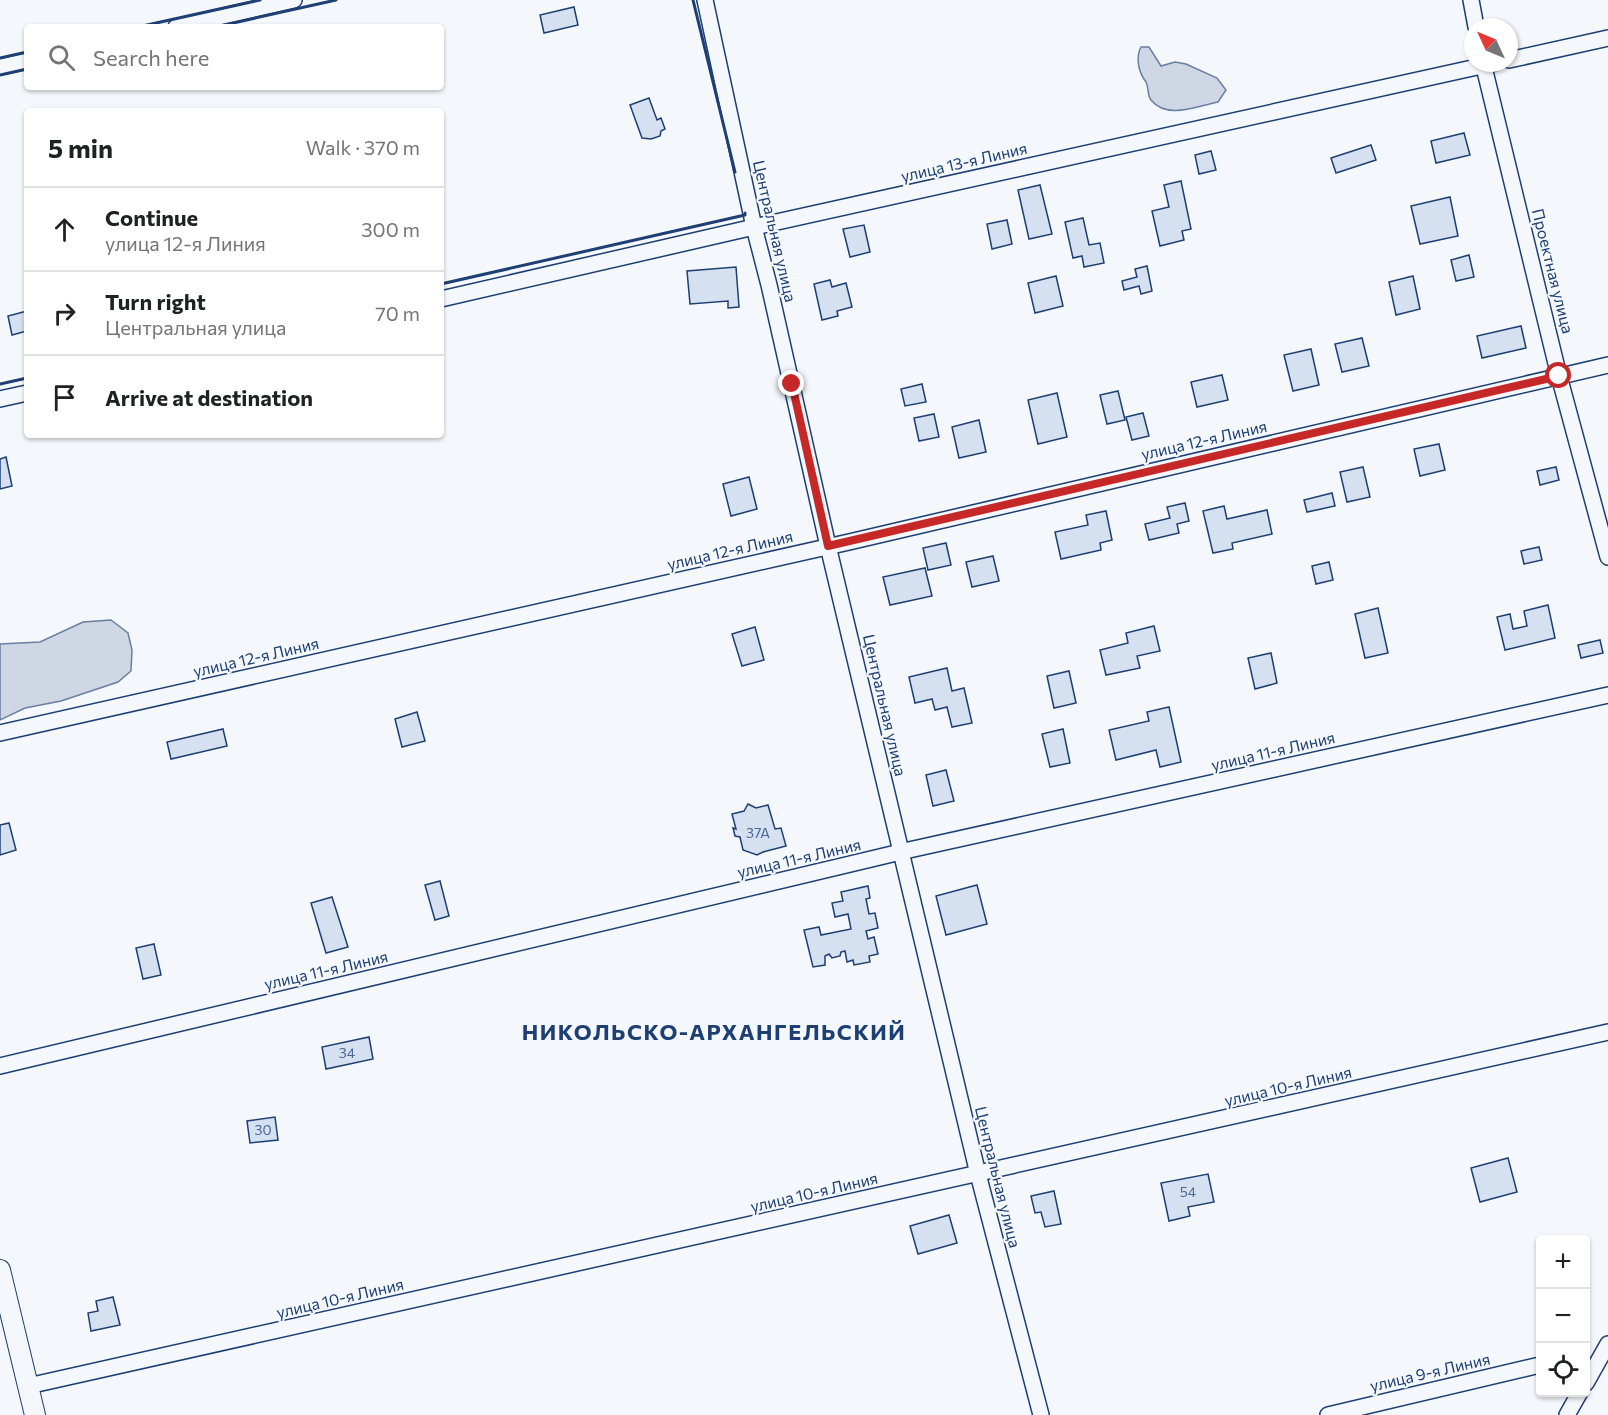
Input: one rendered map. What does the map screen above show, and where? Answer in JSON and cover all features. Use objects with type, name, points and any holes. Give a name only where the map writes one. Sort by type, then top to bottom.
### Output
[{"type":"street","points":[[189,24],[294,0]]},
{"type":"street","name":"Центральная улица","points":[[705,0],[754,227],[828,546],[978,1174],[1041,1415]]},
{"type":"street","points":[[1471,0],[1474,18]]},
{"type":"street","points":[[1518,58],[1608,38]]},
{"type":"street","points":[[0,67],[24,62]]},
{"type":"street","name":"улица 13-я Линия","points":[[444,297],[1464,69]]},
{"type":"street","name":"Проектная улица","points":[[1489,72],[1559,376],[1608,557]]},
{"type":"street","name":"улица 12-я Линия","points":[[0,733],[828,546],[1608,365]]},
{"type":"street","points":[[0,399],[24,394]]},
{"type":"street","name":"улица 11-я Линия","points":[[0,1066],[901,852],[1608,695]]},
{"type":"street","name":"улица 10-я Линия","points":[[28,1386],[1608,1032]]},
{"type":"street","points":[[1,1275],[35,1415]]},
{"type":"street","points":[[1590,1353],[1606,1347]]},
{"type":"street","points":[[1590,1376],[1606,1347]]},
{"type":"street","name":"улица 9-я Линия","points":[[1328,1415],[1536,1366]]},
{"type":"street","points":[[1568,1415],[1577,1397]]},
{"type":"shaded area","points":[[1141,47],[1149,47],[1161,66],[1175,62],[1186,64],[1217,78],[1226,90],[1218,102],[1183,110],[1165,109],[1158,106],[1151,100],[1147,84],[1141,74],[1138,56]]},
{"type":"shaded area","points":[[111,620],[128,633],[132,650],[131,671],[118,682],[61,701],[25,708],[0,720],[0,644],[40,642],[83,622]]},
{"type":"building","points":[[574,7],[578,25],[544,33],[540,15]]},
{"type":"building","points":[[649,98],[657,120],[661,118],[665,129],[661,131],[660,136],[651,139],[642,138],[630,105]]},
{"type":"building","points":[[1464,133],[1470,155],[1436,163],[1431,141]]},
{"type":"building","points":[[1371,145],[1376,160],[1336,173],[1331,158]]},
{"type":"building","points":[[1211,151],[1216,170],[1199,174],[1195,155]]},
{"type":"building","points":[[1181,181],[1191,229],[1182,231],[1184,240],[1160,246],[1152,211],[1169,207],[1164,185]]},
{"type":"building","points":[[1040,185],[1052,234],[1029,239],[1018,190]]},
{"type":"building","points":[[1450,197],[1458,236],[1420,244],[1411,206]]},
{"type":"building","points":[[1083,218],[1089,245],[1100,243],[1104,263],[1084,267],[1082,256],[1073,258],[1065,222]]},
{"type":"building","points":[[1007,220],[1012,244],[992,249],[987,224]]},
{"type":"building","points":[[864,225],[870,252],[850,257],[843,229]]},
{"type":"building","points":[[1469,255],[1474,277],[1456,281],[1451,260]]},
{"type":"building","points":[[1147,266],[1152,291],[1141,294],[1139,286],[1124,290],[1122,281],[1137,277],[1135,269]]},
{"type":"building","points":[[736,267],[739,307],[728,308],[728,301],[690,304],[687,271]]},
{"type":"building","points":[[1056,276],[1063,306],[1035,313],[1028,283]]},
{"type":"building","points":[[1413,276],[1420,309],[1396,315],[1389,282]]},
{"type":"building","points":[[830,280],[832,287],[846,283],[852,307],[837,311],[838,316],[822,320],[814,284]]},
{"type":"building","points":[[24,312],[24,332],[12,335],[8,316]]},
{"type":"building","points":[[1521,326],[1526,348],[1482,358],[1477,336]]},
{"type":"building","points":[[1362,338],[1369,366],[1342,372],[1335,344]]},
{"type":"building","points":[[1311,349],[1319,385],[1293,391],[1284,355]]},
{"type":"building","points":[[1222,375],[1228,400],[1197,407],[1191,382]]},
{"type":"building","points":[[922,384],[926,402],[905,406],[901,389]]},
{"type":"building","points":[[1118,391],[1125,420],[1107,424],[1100,395]]},
{"type":"building","points":[[1057,393],[1067,437],[1038,444],[1028,400]]},
{"type":"building","points":[[1143,413],[1149,436],[1132,440],[1126,417]]},
{"type":"building","points":[[934,414],[939,437],[919,441],[914,418]]},
{"type":"building","points":[[979,420],[986,452],[959,458],[952,427]]},
{"type":"building","points":[[1439,444],[1445,470],[1420,476],[1414,449]]},
{"type":"building","points":[[6,457],[12,486],[0,489],[0,459]]},
{"type":"building","points":[[1363,467],[1370,497],[1347,502],[1340,472]]},
{"type":"building","points":[[1556,467],[1559,480],[1540,485],[1537,471]]},
{"type":"building","points":[[749,477],[757,509],[731,516],[723,484]]},
{"type":"building","points":[[1332,493],[1335,506],[1307,512],[1304,500]]},
{"type":"building","points":[[1185,503],[1189,521],[1177,524],[1179,533],[1149,540],[1145,524],[1170,518],[1167,507]]},
{"type":"building","points":[[1224,506],[1227,519],[1267,510],[1272,534],[1232,543],[1233,549],[1213,553],[1203,511]]},
{"type":"building","points":[[1106,511],[1112,540],[1100,543],[1101,550],[1061,559],[1055,532],[1088,525],[1086,515]]},
{"type":"building","points":[[946,543],[951,565],[928,570],[923,548]]},
{"type":"building","points":[[1539,547],[1542,560],[1524,564],[1521,551]]},
{"type":"building","points":[[993,556],[999,581],[972,587],[966,562]]},
{"type":"building","points":[[1329,562],[1333,580],[1316,584],[1312,566]]},
{"type":"building","points":[[925,568],[932,596],[890,605],[883,577]]},
{"type":"building","points":[[1548,605],[1555,638],[1505,650],[1497,617],[1510,614],[1513,629],[1527,626],[1524,611]]},
{"type":"building","points":[[1378,608],[1388,653],[1365,658],[1355,614]]},
{"type":"building","points":[[1154,626],[1160,651],[1137,656],[1140,668],[1106,675],[1100,650],[1128,643],[1126,633]]},
{"type":"building","points":[[755,627],[764,660],[742,666],[732,634]]},
{"type":"building","points":[[1600,640],[1603,653],[1581,658],[1578,645]]},
{"type":"building","points":[[1271,653],[1277,683],[1255,689],[1248,658]]},
{"type":"building","points":[[947,668],[952,691],[964,688],[972,723],[952,727],[947,707],[935,710],[932,699],[915,703],[909,677]]},
{"type":"building","points":[[1069,671],[1076,703],[1054,708],[1047,676]]},
{"type":"building","points":[[1169,707],[1181,762],[1160,767],[1156,750],[1116,760],[1109,730],[1149,721],[1147,712]]},
{"type":"building","points":[[417,712],[425,741],[402,747],[395,719]]},
{"type":"building","points":[[223,729],[227,746],[171,759],[167,742]]},
{"type":"building","points":[[1063,729],[1070,763],[1050,767],[1042,734]]},
{"type":"building","points":[[946,770],[954,801],[933,806],[926,775]]},
{"type":"building","points":[[748,804],[756,808],[768,805],[775,829],[781,828],[786,846],[757,855],[743,850],[740,837],[735,836],[733,828],[736,829],[732,814],[744,811]]},
{"type":"building","points":[[9,823],[16,850],[0,855],[0,825]]},
{"type":"building","points":[[440,881],[449,916],[435,920],[425,885]]},
{"type":"building","points":[[977,885],[987,924],[946,935],[936,896]]},
{"type":"building","points":[[868,886],[870,898],[866,899],[869,914],[875,913],[878,928],[866,931],[868,939],[874,937],[878,954],[869,956],[870,962],[854,965],[853,960],[847,962],[845,951],[841,952],[840,956],[832,958],[829,954],[825,956],[825,965],[813,967],[804,930],[819,927],[821,935],[851,929],[848,914],[835,917],[832,903],[843,901],[841,892]]},
{"type":"building","points":[[332,897],[348,947],[326,953],[311,903]]},
{"type":"building","points":[[154,944],[161,975],[143,979],[136,948]]},
{"type":"building","points":[[369,1037],[373,1059],[326,1069],[322,1047]]},
{"type":"building","points":[[275,1117],[278,1140],[250,1143],[247,1121]]},
{"type":"building","points":[[1508,1158],[1517,1192],[1480,1202],[1471,1168]]},
{"type":"building","points":[[1208,1174],[1214,1202],[1188,1207],[1190,1216],[1169,1221],[1161,1183]]},
{"type":"building","points":[[1054,1191],[1061,1224],[1045,1227],[1041,1212],[1035,1213],[1031,1196]]},
{"type":"building","points":[[949,1215],[957,1243],[918,1254],[910,1226]]},
{"type":"building","points":[[113,1297],[120,1325],[91,1331],[88,1313],[98,1311],[96,1301]]},
{"type":"wall","points":[[152,24],[260,0]]},
{"type":"wall","points":[[228,24],[336,0]]},
{"type":"wall","points":[[693,0],[735,172]]},
{"type":"wall","points":[[0,58],[24,53]]},
{"type":"wall","points":[[0,75],[24,70]]},
{"type":"wall","points":[[444,283],[745,215],[745,213]]},
{"type":"wall","points":[[0,384],[24,379]]},
{"type":"district","name":"НИКОЛЬСКО-АРХАНГЕЛЬСКИЙ","points":[[714,1032]]},
{"type":"route","points":[[792,384],[828,546],[1559,376]]}]
